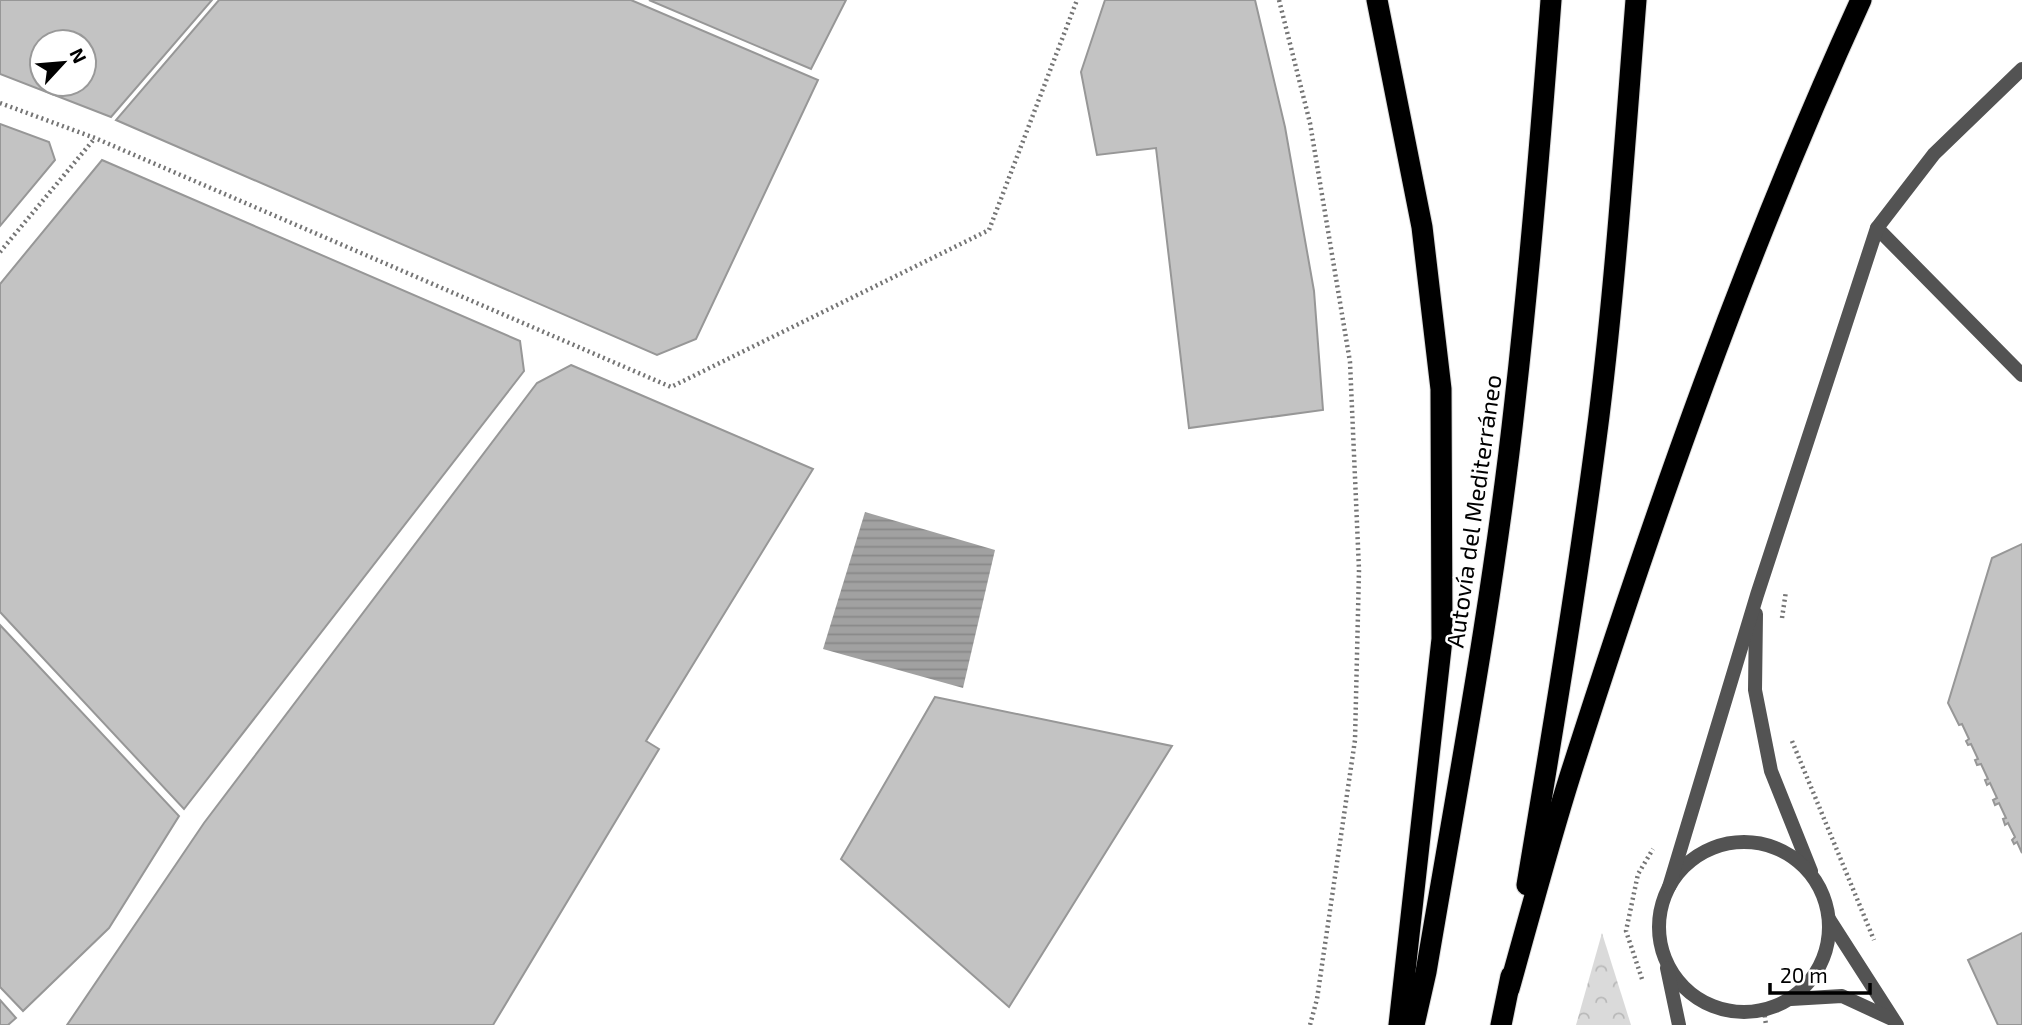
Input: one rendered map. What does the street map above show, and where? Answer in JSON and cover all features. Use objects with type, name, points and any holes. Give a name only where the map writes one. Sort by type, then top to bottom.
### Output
[{"type":"highway","points":[[1377,0],[1422,227],[1441,389],[1442,639],[1399,1025]]},
{"type":"highway","name":"Autovía del Mediterráneo","points":[[1414,1025],[1426,972],[1483,642],[1515,403],[1535,211],[1551,0]]},
{"type":"highway","points":[[1501,1025],[1566,655],[1599,414],[1619,218],[1636,0]]},
{"type":"highway","points":[[1509,989],[1570,777],[1647,545],[1735,300],[1861,0]]},
{"type":"street","points":[[1679,1025],[1659,931],[1661,908],[1757,595],[1877,228],[1934,154],[2022,69]]},
{"type":"street","points":[[1877,228],[2022,375]]},
{"type":"street","points":[[1742,1025],[1765,1018],[1808,984],[1821,964],[1828,942],[1829,919],[1824,898],[1771,771],[1755,690],[1757,595]]},
{"type":"street","points":[[1669,887],[1687,864],[1712,848],[1739,842],[1768,846],[1794,858],[1814,878]]},
{"type":"street","points":[[1829,919],[1895,1022]]},
{"type":"street","points":[[1664,953],[1675,976],[1692,994],[1714,1007],[1765,1018]]},
{"type":"street","points":[[1791,999],[1842,996],[1895,1022]]},
{"type":"path","points":[[0,103],[95,138],[671,387],[989,230],[1077,0]]},
{"type":"path","points":[[1279,0],[1310,123],[1350,362],[1359,570],[1355,740],[1317,999],[1310,1025]]},
{"type":"path","points":[[0,253],[95,138]]},
{"type":"green space","points":[[1602,933],[1631,1025],[1576,1025]]},
{"type":"shaded area","points":[[865,512],[995,550],[963,688],[823,649]]},
{"type":"building","points":[[0,0],[212,0],[111,117],[62,98],[98,98],[98,28],[28,28],[28,85],[0,74]]},
{"type":"building","points":[[219,0],[631,0],[818,80],[696,339],[657,355],[116,120]]},
{"type":"building","points":[[649,0],[846,0],[811,69]]},
{"type":"building","points":[[1105,0],[1255,0],[1285,127],[1314,291],[1323,410],[1189,428],[1156,148],[1097,155],[1081,72]]},
{"type":"building","points":[[0,124],[49,142],[55,160],[0,226]]},
{"type":"building","points":[[102,160],[520,341],[524,371],[184,809],[0,612],[0,284]]},
{"type":"building","points":[[571,365],[813,469],[646,741],[659,749],[493,1025],[67,1025],[204,823],[537,383]]},
{"type":"building","points":[[2022,544],[2022,853],[2017,842],[2014,844],[2012,840],[2015,837],[2008,823],[2005,825],[2003,819],[2006,818],[1999,803],[1995,805],[1993,800],[1997,798],[1990,783],[1987,785],[1985,780],[1988,779],[1981,764],[1977,765],[1975,760],[1978,759],[1971,744],[1968,745],[1966,741],[1969,739],[1962,724],[1959,725],[1948,703],[1992,558]]},
{"type":"building","points":[[0,625],[179,816],[109,928],[23,1011],[0,987]]},
{"type":"building","points":[[935,697],[1172,746],[1009,1007],[841,859]]},
{"type":"building","points":[[2022,933],[2022,1025],[1998,1025],[1968,960]]},
{"type":"building","points":[[0,1000],[16,1018],[8,1025],[0,1025]]}]
